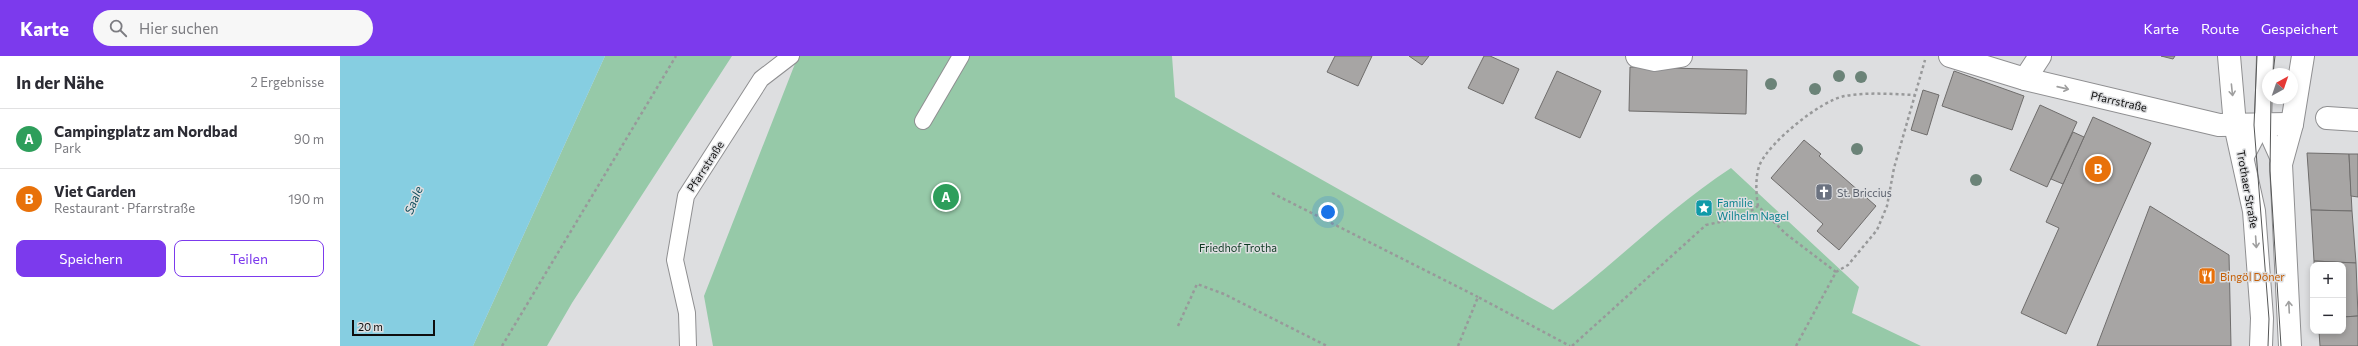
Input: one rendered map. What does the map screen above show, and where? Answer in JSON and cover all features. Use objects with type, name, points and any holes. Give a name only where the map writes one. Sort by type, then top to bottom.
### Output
[{"type":"main road","points":[[1637,56],[1654,60],[1681,56]]},
{"type":"main road","name":"Pfarrstraße","points":[[1950,56],[2026,80],[2219,125],[2292,124]]},
{"type":"main road","points":[[2026,80],[2040,56]]},
{"type":"main road","name":"Trothaer Straße","points":[[2229,56],[2235,125],[2254,212],[2262,318],[2261,346]]},
{"type":"main road","points":[[2290,346],[2281,164],[2292,124],[2303,56]]},
{"type":"main road","points":[[2327,118],[2358,120]]},
{"type":"lane","name":"Pfarrstraße","points":[[688,346],[687,313],[675,260],[686,196],[761,79],[791,56]]},
{"type":"lane","points":[[923,121],[961,56]]},
{"type":"lane","points":[[2265,56],[2263,124],[2281,164]]},
{"type":"lane","points":[[2243,162],[2263,124]]},
{"type":"path","points":[[502,346],[676,56]]},
{"type":"path","points":[[1796,346],[1836,272],[1848,265],[1877,230],[1887,206],[1894,168],[1926,56]]},
{"type":"path","points":[[1836,272],[1786,234],[1758,206],[1756,192],[1760,164],[1782,136],[1814,110],[1843,96],[1878,93],[1915,95]]},
{"type":"path","points":[[1272,193],[1571,346],[1706,226],[1733,221],[1746,215],[1758,206]]},
{"type":"path","points":[[1178,326],[1197,284],[1224,294],[1327,346]]},
{"type":"path","points":[[1458,346],[1478,298]]},
{"type":"green space","points":[[605,56],[732,56],[572,303],[547,346],[473,346]]},
{"type":"green space","name":"Friedhof Trotha","points":[[798,56],[1172,56],[1175,97],[1553,310],[1598,275],[1707,184],[1731,168],[1859,287],[1852,313],[1921,346],[713,346],[704,296]]},
{"type":"water","name":"Saale","points":[[340,56],[605,56],[473,346],[340,346]]},
{"type":"building","points":[[1335,56],[1372,56],[1358,86],[1327,72]]},
{"type":"building","points":[[1409,56],[1429,56],[1422,65]]},
{"type":"building","points":[[1484,56],[1490,56],[1519,69],[1503,104],[1468,88]]},
{"type":"building","points":[[2161,56],[2175,56],[2173,59]]},
{"type":"building","points":[[1630,67],[1747,70],[1746,114],[1629,111]]},
{"type":"building","points":[[1557,71],[1601,91],[1580,138],[1535,118]]},
{"type":"building","points":[[1954,71],[2024,96],[2012,130],[1942,106]]},
{"type":"building","points":[[1923,90],[1939,95],[1927,135],[1911,130]]},
{"type":"building","points":[[2040,105],[2077,122],[2047,187],[2010,170]]},
{"type":"building","points":[[2093,117],[2151,143],[2066,334],[2021,313],[2059,228],[2046,222]]},
{"type":"building","points":[[2073,132],[2084,137],[2063,184],[2051,179]]},
{"type":"building","name":"St. Briccius","points":[[1804,140],[1821,154],[1819,156],[1876,206],[1839,250],[1817,231],[1823,224],[1771,178]]},
{"type":"building","points":[[2307,153],[2349,154],[2352,211],[2311,210]]},
{"type":"building","points":[[2349,154],[2358,154],[2358,197],[2351,196]]},
{"type":"building","points":[[2150,206],[2229,255],[2231,346],[2097,346]]},
{"type":"building","points":[[2311,210],[2352,211],[2356,263],[2314,261]]},
{"type":"building","points":[[2314,261],[2335,262],[2314,262]]},
{"type":"building","points":[[2346,263],[2356,263],[2358,316],[2346,317]]},
{"type":"building","points":[[2358,316],[2358,346],[2320,346],[2319,334],[2346,334],[2346,317]]},
{"type":"tram line","points":[[2257,56],[2254,125],[2269,319],[2268,346]]},
{"type":"tram line","points":[[2274,68],[2275,56]]},
{"type":"tram line","points":[[2271,104],[2270,171],[2281,346]]},
{"type":"place","name":"Viet Garden","points":[[2098,169]]},
{"type":"place","name":"St. Briccius","points":[[1824,192]]},
{"type":"place","name":"Campingplatz am Nordbad","points":[[946,197]]},
{"type":"place","name":"Familie Wilhelm Nagel","points":[[1704,208]]},
{"type":"place","name":"Bingöl Döner","points":[[2207,276]]}]
